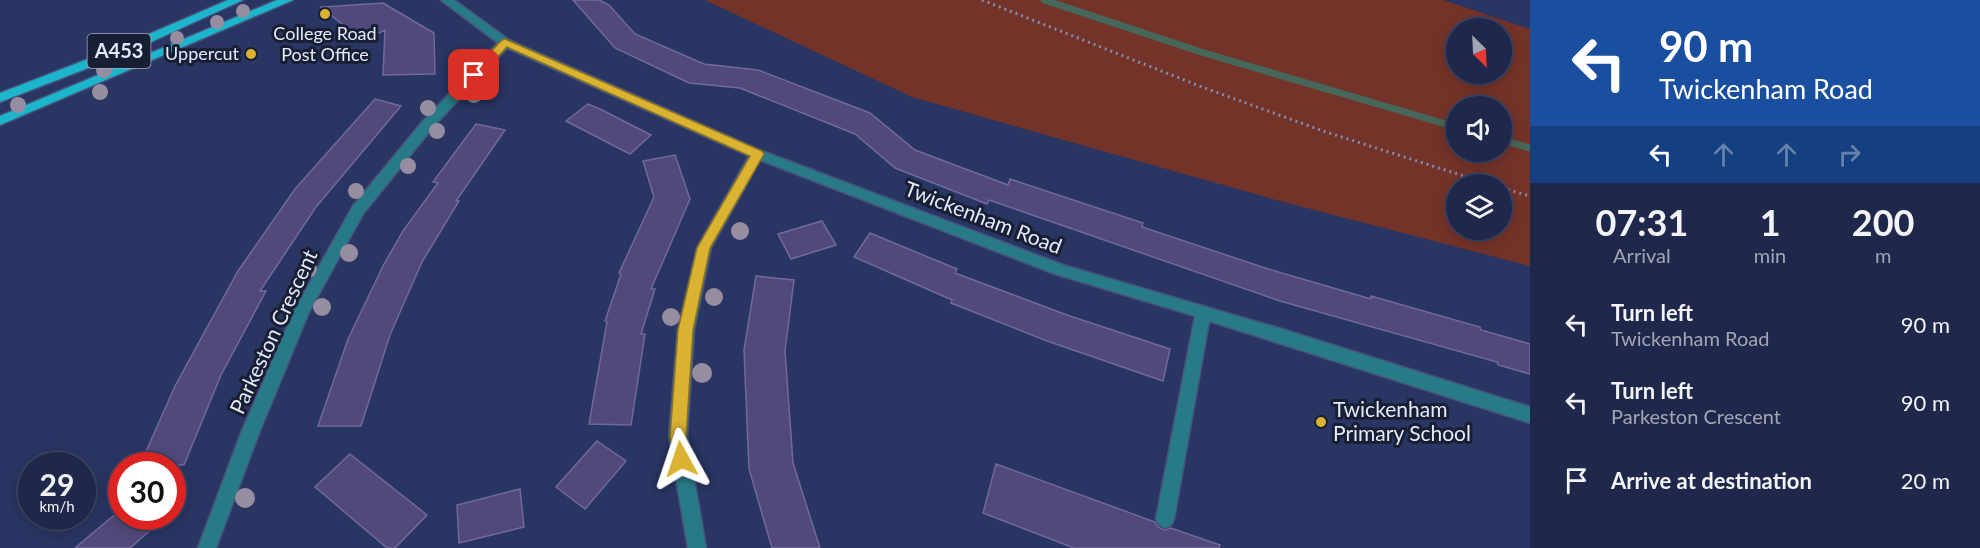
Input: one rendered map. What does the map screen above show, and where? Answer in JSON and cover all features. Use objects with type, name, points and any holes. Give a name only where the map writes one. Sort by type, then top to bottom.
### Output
[{"type":"main road","name":"A453","points":[[0,98],[123,50],[237,0]]},
{"type":"main road","name":"A453","points":[[0,121],[287,0]]},
{"type":"street","name":"Twickenham Road","points":[[447,0],[505,43],[758,154],[1060,270],[1530,415]]},
{"type":"street","name":"Parkeston Crescent","points":[[207,548],[250,433],[302,311],[358,210],[428,124],[505,43]]},
{"type":"street","points":[[696,548],[678,437],[686,330],[704,248],[758,154]]},
{"type":"street","points":[[1165,519],[1203,313]]},
{"type":"path","points":[[982,0],[1323,132],[1457,174]]},
{"type":"path","points":[[1512,191],[1530,196]]},
{"type":"shaded area","points":[[705,0],[1443,0],[1497,18],[1446,18],[1446,84],[1512,84],[1512,23],[1530,29],[1530,266],[1276,200],[912,97]]},
{"type":"building","points":[[573,0],[599,0],[609,5],[635,34],[704,64],[758,70],[870,113],[915,150],[1008,185],[1010,179],[1143,223],[1142,227],[1265,268],[1371,299],[1371,296],[1480,327],[1481,330],[1530,344],[1530,374],[1498,365],[1497,362],[1280,301],[989,200],[987,204],[895,168],[855,134],[740,88],[689,83],[615,48]]},
{"type":"building","points":[[383,3],[434,33],[435,74],[383,75],[385,30],[363,41],[321,7]]},
{"type":"building","points":[[375,99],[401,106],[316,207],[260,291],[266,291],[221,375],[186,460],[186,452],[146,452],[175,386],[238,271],[295,189]]},
{"type":"building","points":[[588,104],[651,135],[630,154],[566,121]]},
{"type":"building","points":[[476,124],[505,130],[456,201],[459,201],[422,262],[390,335],[361,426],[318,426],[348,339],[384,264],[403,231],[438,183],[433,182]]},
{"type":"building","points":[[675,155],[690,199],[651,289],[655,289],[641,334],[645,334],[631,425],[589,424],[607,322],[605,321],[621,274],[619,273],[654,197],[643,161]]},
{"type":"building","points":[[822,221],[836,245],[791,259],[778,234]]},
{"type":"building","points":[[870,233],[957,269],[955,273],[1067,315],[1170,349],[1163,381],[1047,341],[951,303],[952,300],[854,257]]},
{"type":"building","points":[[756,276],[794,280],[785,351],[793,463],[820,548],[772,548],[749,469],[744,350]]},
{"type":"building","points":[[597,441],[626,461],[585,509],[556,487]]},
{"type":"building","points":[[350,454],[427,515],[395,548],[387,548],[315,487]]},
{"type":"building","points":[[996,464],[1155,522],[1164,530],[1171,528],[1220,545],[1219,548],[1074,548],[983,513]]},
{"type":"building","points":[[520,489],[524,527],[459,543],[457,505]]},
{"type":"building","points":[[108,520],[108,530],[151,530],[130,548],[75,548]]},
{"type":"waterway","points":[[1044,0],[1201,52],[1446,124]]},
{"type":"waterway","points":[[1512,143],[1530,148]]},
{"type":"place","name":"College Road Post Office","points":[[325,14]]},
{"type":"place","name":"Uppercut","points":[[251,54]]},
{"type":"place","name":"Twickenham Primary School","points":[[1321,422]]},
{"type":"route","points":[[474,75],[505,43],[758,154],[704,248],[686,330],[678,437],[681,459]]}]
